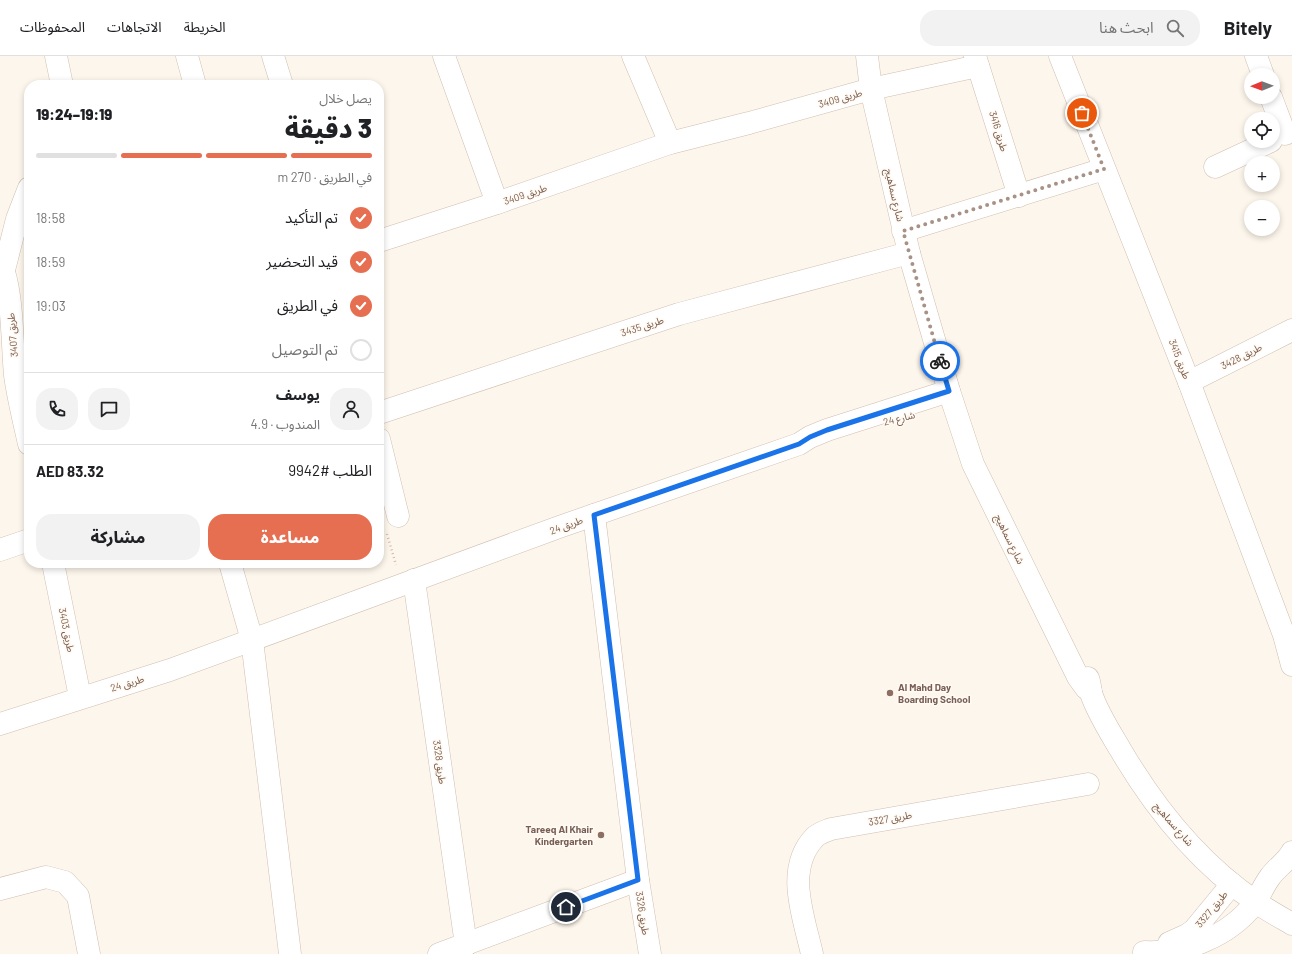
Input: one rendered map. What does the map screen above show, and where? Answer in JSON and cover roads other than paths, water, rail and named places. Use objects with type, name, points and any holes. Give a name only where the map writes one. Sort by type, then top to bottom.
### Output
[{"type":"street","points":[[56,56],[61,80]]},
{"type":"street","points":[[188,56],[193,80]]},
{"type":"street","points":[[273,56],[280,80]]},
{"type":"street","points":[[444,56],[497,203]]},
{"type":"street","points":[[633,56],[670,143]]},
{"type":"street","name":"شارع سماهيج","points":[[867,56],[871,89],[908,253],[951,397],[973,464],[1078,677],[1091,692],[1109,732],[1131,769],[1157,805],[1184,838],[1232,884],[1255,902],[1292,924]]},
{"type":"street","name":"طريق 3415","points":[[1060,56],[1288,633],[1292,665]]},
{"type":"street","points":[[1256,56],[1260,68]]},
{"type":"street","name":"طريق 3416","points":[[871,89],[977,61],[1019,196]]},
{"type":"street","name":"طريق 3409","points":[[384,239],[497,203],[670,143],[871,89]]},
{"type":"street","points":[[1215,167],[1256,148]]},
{"type":"street","points":[[903,231],[1104,169]]},
{"type":"street","name":"طريق 3407","points":[[8,379],[2,266],[24,201]]},
{"type":"street","name":"طريق 3435","points":[[384,411],[679,314],[908,253]]},
{"type":"street","name":"طريق 3428","points":[[1189,382],[1292,330]]},
{"type":"street","points":[[8,379],[24,429]]},
{"type":"street","name":"شارع 24","points":[[799,444],[812,443],[951,397]]},
{"type":"street","name":"طريق 24","points":[[0,724],[80,697],[170,670],[594,515],[799,444]]},
{"type":"street","points":[[384,459],[398,516]]},
{"type":"street","name":"طريق 3326","points":[[594,515],[638,880],[650,954]]},
{"type":"street","points":[[0,550],[24,542]]},
{"type":"street","name":"طريق 3403","points":[[54,568],[80,697]]},
{"type":"street","points":[[231,568],[252,640],[290,954]]},
{"type":"street","name":"طريق 3328","points":[[408,583],[466,945]]},
{"type":"street","name":"طريق 3327","points":[[812,954],[798,891],[798,873],[801,860],[816,836],[831,829],[1088,784]]},
{"type":"street","points":[[1255,902],[1270,876],[1292,852]]},
{"type":"street","points":[[0,889],[46,877],[65,882],[78,896],[89,954]]},
{"type":"street","points":[[439,954],[638,880]]},
{"type":"street","name":"طريق 3327","points":[[1139,953],[1187,935],[1194,930],[1232,884]]},
{"type":"street","name":"طريق 3327","points":[[1139,953],[1163,953],[1188,948],[1203,943],[1232,926],[1245,915],[1255,902]]},
{"type":"place","name":"Al Mahd Day Boarding School","points":[[890,693]]},
{"type":"place","name":"Tareeq Al Khair Kindergarten","points":[[601,835]]}]
